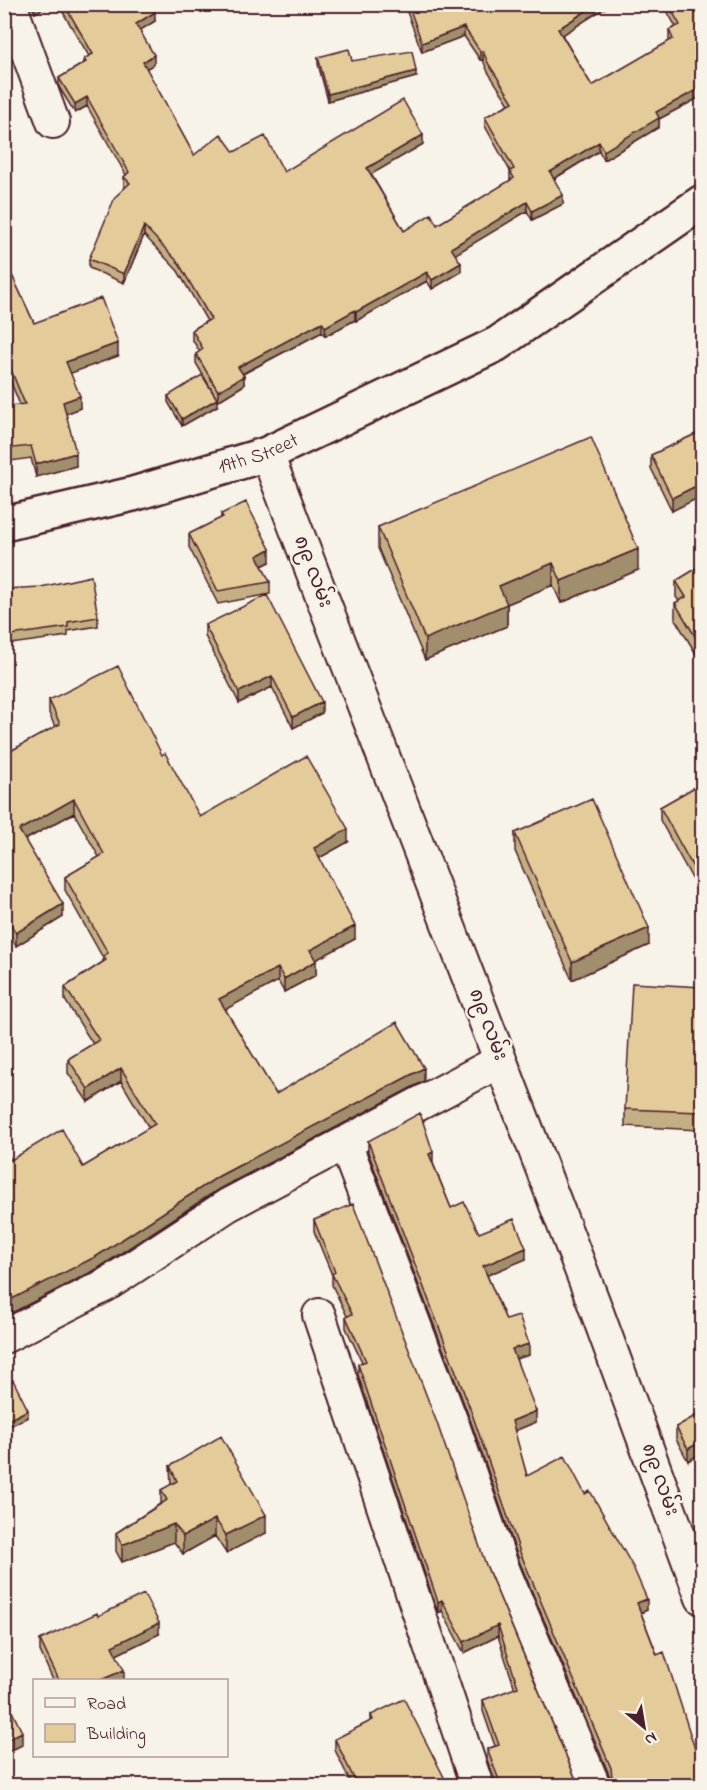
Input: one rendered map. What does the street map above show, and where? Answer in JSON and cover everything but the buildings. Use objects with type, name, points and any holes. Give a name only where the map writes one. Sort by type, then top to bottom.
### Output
[{"type":"street","points":[[10,4],[53,123]]},
{"type":"street","name":"19th Street","points":[[4,524],[133,494],[267,454],[497,344],[702,202]]},
{"type":"street","name":"၈၉ လမ်း","points":[[267,454],[593,1301],[702,1598]]},
{"type":"street","points":[[4,1337],[106,1285],[228,1205],[500,1061]]},
{"type":"street","points":[[345,1143],[454,1428],[502,1569],[594,1785]]},
{"type":"street","points":[[319,1315],[477,1785]]}]
